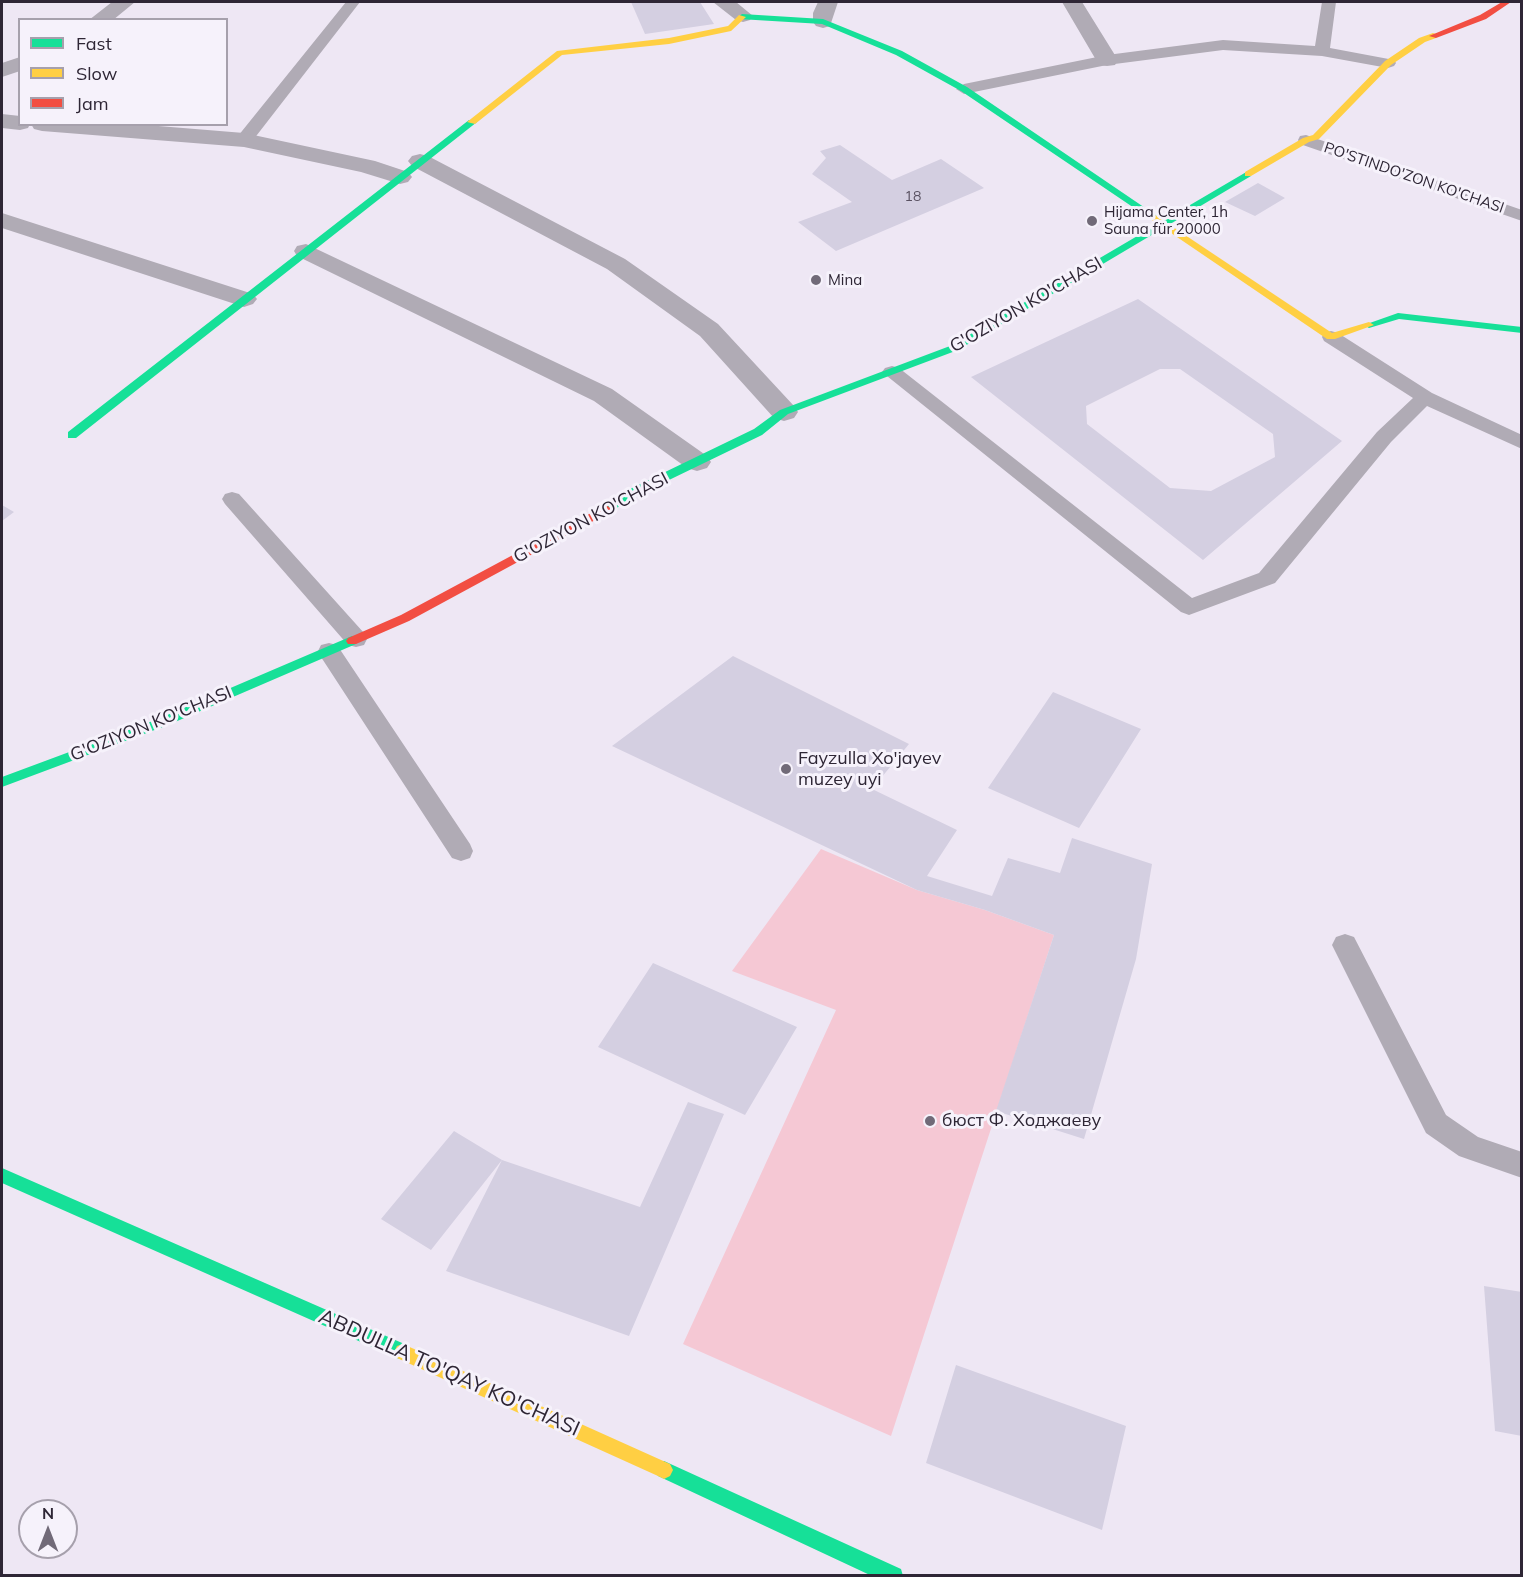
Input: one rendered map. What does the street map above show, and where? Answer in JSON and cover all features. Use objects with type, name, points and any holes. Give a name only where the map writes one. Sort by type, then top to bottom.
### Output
[{"type":"street","points":[[102,18],[125,2]]},
{"type":"street","points":[[723,2],[742,16],[823,22],[899,53],[964,88],[1331,337],[1398,316],[1521,330]]},
{"type":"street","points":[[823,22],[823,13],[828,2]]},
{"type":"street","points":[[1072,2],[1107,60]]},
{"type":"street","name":"G'OZIYON KO'CHASI","points":[[2,782],[164,722],[405,618],[582,523],[634,492],[758,432],[784,412],[954,348],[1306,140],[1316,137],[1388,63],[1422,40],[1483,17],[1507,2]]},
{"type":"street","points":[[72,435],[560,53],[669,41],[731,27],[742,16]]},
{"type":"street","points":[[2,71],[18,64]]},
{"type":"street","points":[[2,122],[18,123]]},
{"type":"street","points":[[67,126],[244,140],[367,166],[400,177]]},
{"type":"street","points":[[420,161],[616,264],[709,330],[784,412]]},
{"type":"street","points":[[2,220],[244,299]]},
{"type":"street","points":[[306,251],[603,395],[697,462]]},
{"type":"street","name":"ABDULLA TO'QAY KO'CHASI","points":[[2,1175],[509,1399],[894,1575]]},
{"type":"lane","points":[[244,140],[353,2]]},
{"type":"lane","points":[[1322,51],[1329,2]]},
{"type":"lane","points":[[964,88],[1107,60],[1223,45],[1322,51],[1388,63]]},
{"type":"lane","name":"PO'STINDO'ZON KO'CHASI","points":[[1306,140],[1521,216]]},
{"type":"lane","points":[[1331,337],[1425,397],[1521,443]]},
{"type":"lane","points":[[892,372],[1189,608],[1267,578],[1384,437],[1425,397]]},
{"type":"lane","points":[[232,499],[356,639]]},
{"type":"lane","points":[[329,651],[461,851]]},
{"type":"lane","points":[[1345,945],[1436,1124],[1469,1147],[1521,1165]]},
{"type":"shaded area","points":[[821,849],[917,890],[985,910],[1054,935],[891,1436],[683,1344],[836,1010],[732,971]]},
{"type":"building","points":[[631,2],[700,2],[714,24],[645,34]]},
{"type":"building","points":[[840,145],[892,180],[941,159],[984,188],[836,251],[798,222],[852,202],[812,174],[826,158],[820,151]]},
{"type":"building","points":[[1258,183],[1285,198],[1255,216],[1225,202]]},
{"type":"building","points":[[1138,299],[1342,441],[1203,560],[971,377]],"holes":[[[1160,369],[1180,369],[1273,434],[1275,457],[1211,491],[1170,488],[1087,424],[1086,406]]]},
{"type":"building","points":[[2,505],[14,512],[2,521]]},
{"type":"building","points":[[733,656],[909,744],[872,789],[957,830],[927,876],[992,896],[1008,858],[1060,873],[1072,838],[1152,864],[1136,959],[1084,1139],[996,1111],[1054,935],[985,910],[917,890],[612,746]]},
{"type":"building","points":[[1053,692],[1141,729],[1079,828],[988,788]]},
{"type":"building","points":[[653,963],[797,1027],[745,1115],[598,1047]]},
{"type":"building","points":[[688,1102],[724,1114],[629,1336],[446,1271],[502,1160],[640,1207]]},
{"type":"building","points":[[454,1131],[502,1160],[431,1250],[381,1219]]},
{"type":"building","points":[[1484,1286],[1522,1292],[1522,1436],[1495,1431]]},
{"type":"building","points":[[956,1365],[1126,1426],[1102,1530],[926,1463]]},
{"type":"traffic: fast","points":[[742,17],[823,22],[899,53],[964,89],[1152,216]]},
{"type":"traffic: fast","points":[[72,435],[472,122]]},
{"type":"traffic: fast","points":[[606,509],[634,492],[758,432],[784,412],[954,348],[1248,174]]},
{"type":"traffic: fast","points":[[1369,325],[1398,316],[1522,330]]},
{"type":"traffic: fast","points":[[2,782],[163,722],[352,641]]},
{"type":"traffic: fast","points":[[2,1175],[403,1352]]},
{"type":"traffic: fast","points":[[664,1470],[894,1576]]},
{"type":"traffic: slow","points":[[472,122],[560,53],[669,41],[731,28],[742,17]]},
{"type":"traffic: slow","points":[[1248,174],[1306,140],[1316,137],[1388,63],[1422,40],[1433,36]]},
{"type":"traffic: slow","points":[[1152,216],[1331,337],[1369,325]]},
{"type":"traffic: slow","points":[[403,1352],[664,1470]]},
{"type":"traffic: jam","points":[[1433,36],[1483,17],[1507,2]]},
{"type":"traffic: jam","points":[[352,641],[405,618],[606,509]]},
{"type":"place","name":"Hijama Center, 1h Sauna für 20000","points":[[1092,221]]},
{"type":"place","name":"Mina","points":[[816,280]]},
{"type":"place","name":"Fayzulla Xo'jayev muzey uyi","points":[[786,769]]},
{"type":"place","name":"бюст Ф. Ходжаеву","points":[[930,1121]]}]
